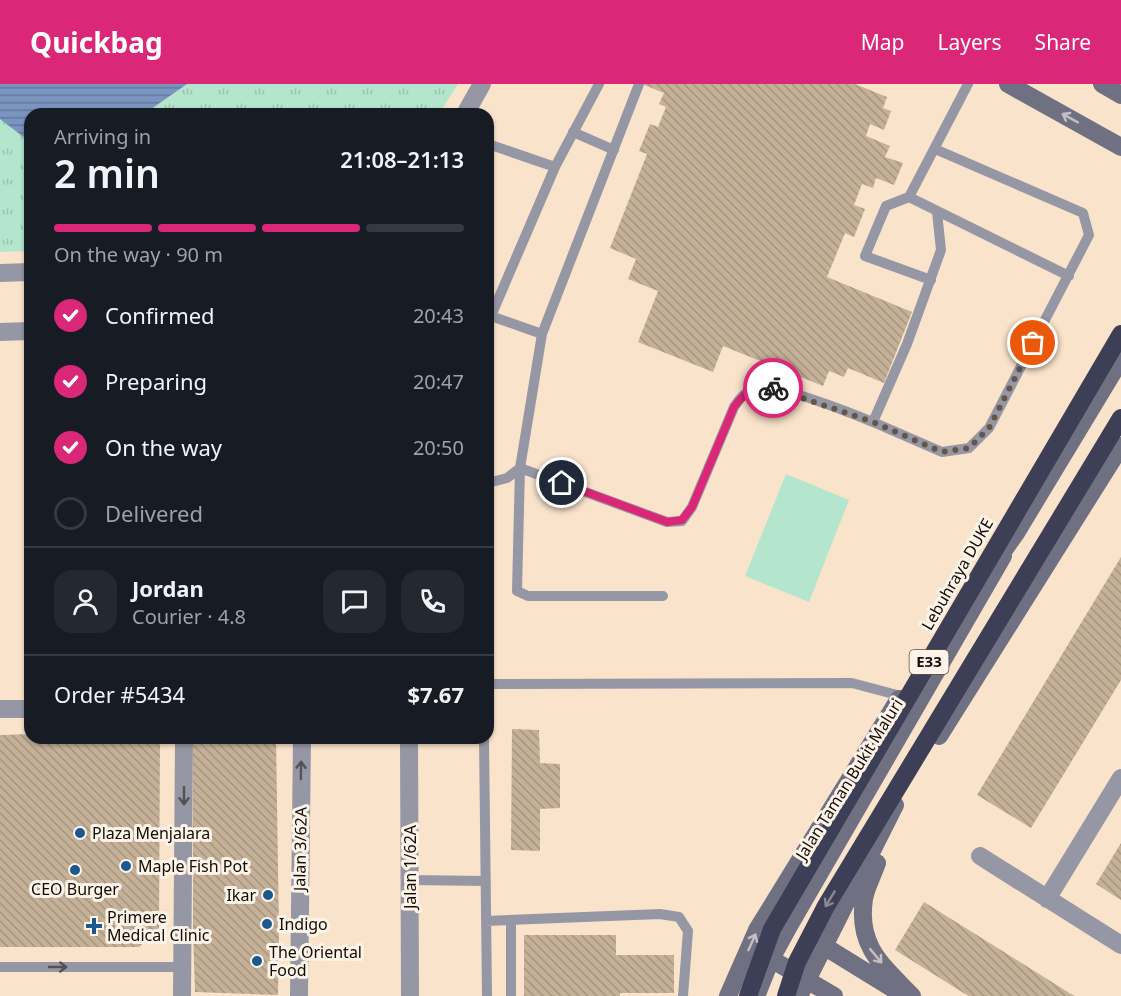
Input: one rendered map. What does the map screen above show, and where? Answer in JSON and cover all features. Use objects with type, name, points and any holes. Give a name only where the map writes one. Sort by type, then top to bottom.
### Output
[{"type":"highway","name":"Lebuhraya DUKE","points":[[748,996],[772,929],[1121,333]]},
{"type":"highway","name":"E33","points":[[786,996],[797,962],[826,906],[1121,418]]},
{"type":"main road","points":[[1008,84],[1121,147]]},
{"type":"main road","points":[[1102,84],[1121,95]]},
{"type":"main road","points":[[1074,434],[1121,322]]},
{"type":"main road","name":"Jalan Taman Bukit Maluri","points":[[728,996],[757,930],[901,696],[1016,533],[1121,359]]},
{"type":"main road","points":[[799,996],[897,802],[1121,446]]},
{"type":"main road","points":[[756,996],[789,926],[1016,533]]},
{"type":"main road","points":[[897,802],[864,897],[862,925],[869,948],[912,996]]},
{"type":"main road","points":[[789,926],[905,996]]},
{"type":"main road","points":[[771,960],[834,996]]},
{"type":"street","points":[[468,108],[482,84]]},
{"type":"street","points":[[0,273],[24,272]]},
{"type":"street","points":[[0,332],[24,331]]},
{"type":"street","points":[[0,709],[24,710]]},
{"type":"street","points":[[182,996],[184,744]]},
{"type":"street","name":"Jalan 3/62A","points":[[299,996],[302,744]]},
{"type":"street","name":"Jalan 1/62A","points":[[409,744],[410,996]]},
{"type":"street","points":[[1047,898],[1121,777]]},
{"type":"street","points":[[980,856],[1121,945]]},
{"type":"lane","points":[[494,309],[555,166],[599,84]]},
{"type":"lane","points":[[639,84],[542,334],[520,468],[517,591],[528,596],[663,596]]},
{"type":"lane","points":[[931,280],[865,256],[886,206],[909,197],[968,84]]},
{"type":"lane","points":[[573,132],[614,150]]},
{"type":"lane","points":[[494,146],[555,166]]},
{"type":"lane","points":[[520,468],[667,522],[682,520],[692,507],[734,407],[741,398],[756,387],[769,387],[808,399],[873,422],[942,452],[969,448],[989,428],[1089,235],[1083,213],[935,149]]},
{"type":"lane","points":[[909,197],[1069,276]]},
{"type":"lane","points":[[873,422],[903,353],[941,250],[937,212]]},
{"type":"lane","points":[[494,317],[542,334]]},
{"type":"lane","points":[[494,481],[507,478],[520,468]]},
{"type":"lane","points":[[494,684],[852,683],[901,696]]},
{"type":"lane","points":[[484,744],[487,996]]},
{"type":"lane","points":[[410,880],[486,881]]},
{"type":"lane","points":[[486,921],[660,914],[679,917],[688,931],[683,996]]},
{"type":"lane","points":[[511,921],[511,996]]},
{"type":"lane","points":[[0,967],[183,967]]},
{"type":"green space","points":[[0,84],[458,84],[443,108],[24,108],[24,251],[0,252]]},
{"type":"green space","points":[[786,474],[849,500],[809,602],[745,576]]},
{"type":"water","points":[[0,84],[187,84],[153,108],[24,108],[24,137],[0,119]]},
{"type":"building","points":[[642,84],[855,84],[887,97],[883,108],[891,111],[884,130],[870,124],[866,136],[890,146],[885,157],[903,163],[894,185],[876,178],[873,188],[862,184],[854,205],[865,209],[854,237],[845,233],[827,277],[912,312],[884,383],[848,368],[844,377],[829,371],[823,386],[723,346],[713,372],[638,342],[658,291],[628,279],[636,259],[610,248],[647,154],[639,151],[650,124],[658,127],[666,107],[659,104],[664,93]]},
{"type":"building","points":[[1121,557],[1121,680],[1031,828],[977,795]]},
{"type":"building","points":[[512,729],[539,730],[540,763],[560,764],[560,808],[540,809],[540,851],[511,850]]},
{"type":"building","name":"Plaza Menjalara","points":[[24,734],[24,744],[160,744],[159,928],[139,947],[0,947],[0,735]]},
{"type":"building","points":[[193,744],[276,744],[278,995],[195,992]]},
{"type":"building","points":[[1121,843],[1121,900],[1096,884]]},
{"type":"building","points":[[924,902],[1074,996],[969,996],[962,992],[895,950]]},
{"type":"building","points":[[524,935],[616,935],[616,955],[674,955],[674,993],[620,993],[620,996],[524,996]]},
{"type":"way so far","points":[[773,388],[873,422],[942,452],[969,448],[989,428],[1033,343]]},
{"type":"place","name":"Plaza Menjalara","points":[[80,833]]},
{"type":"place","name":"Maple Fish Pot","points":[[126,866]]},
{"type":"place","name":"CEO Burger","points":[[75,870]]},
{"type":"place","name":"Ikar","points":[[268,895]]},
{"type":"place","name":"Indigo","points":[[267,924]]},
{"type":"place","name":"Primere Medical Clinic","points":[[94,926]]},
{"type":"place","name":"The Oriental Food","points":[[257,961]]},
{"type":"route","points":[[562,483],[667,522],[682,520],[692,507],[734,407],[741,398],[756,387],[773,388]]}]
